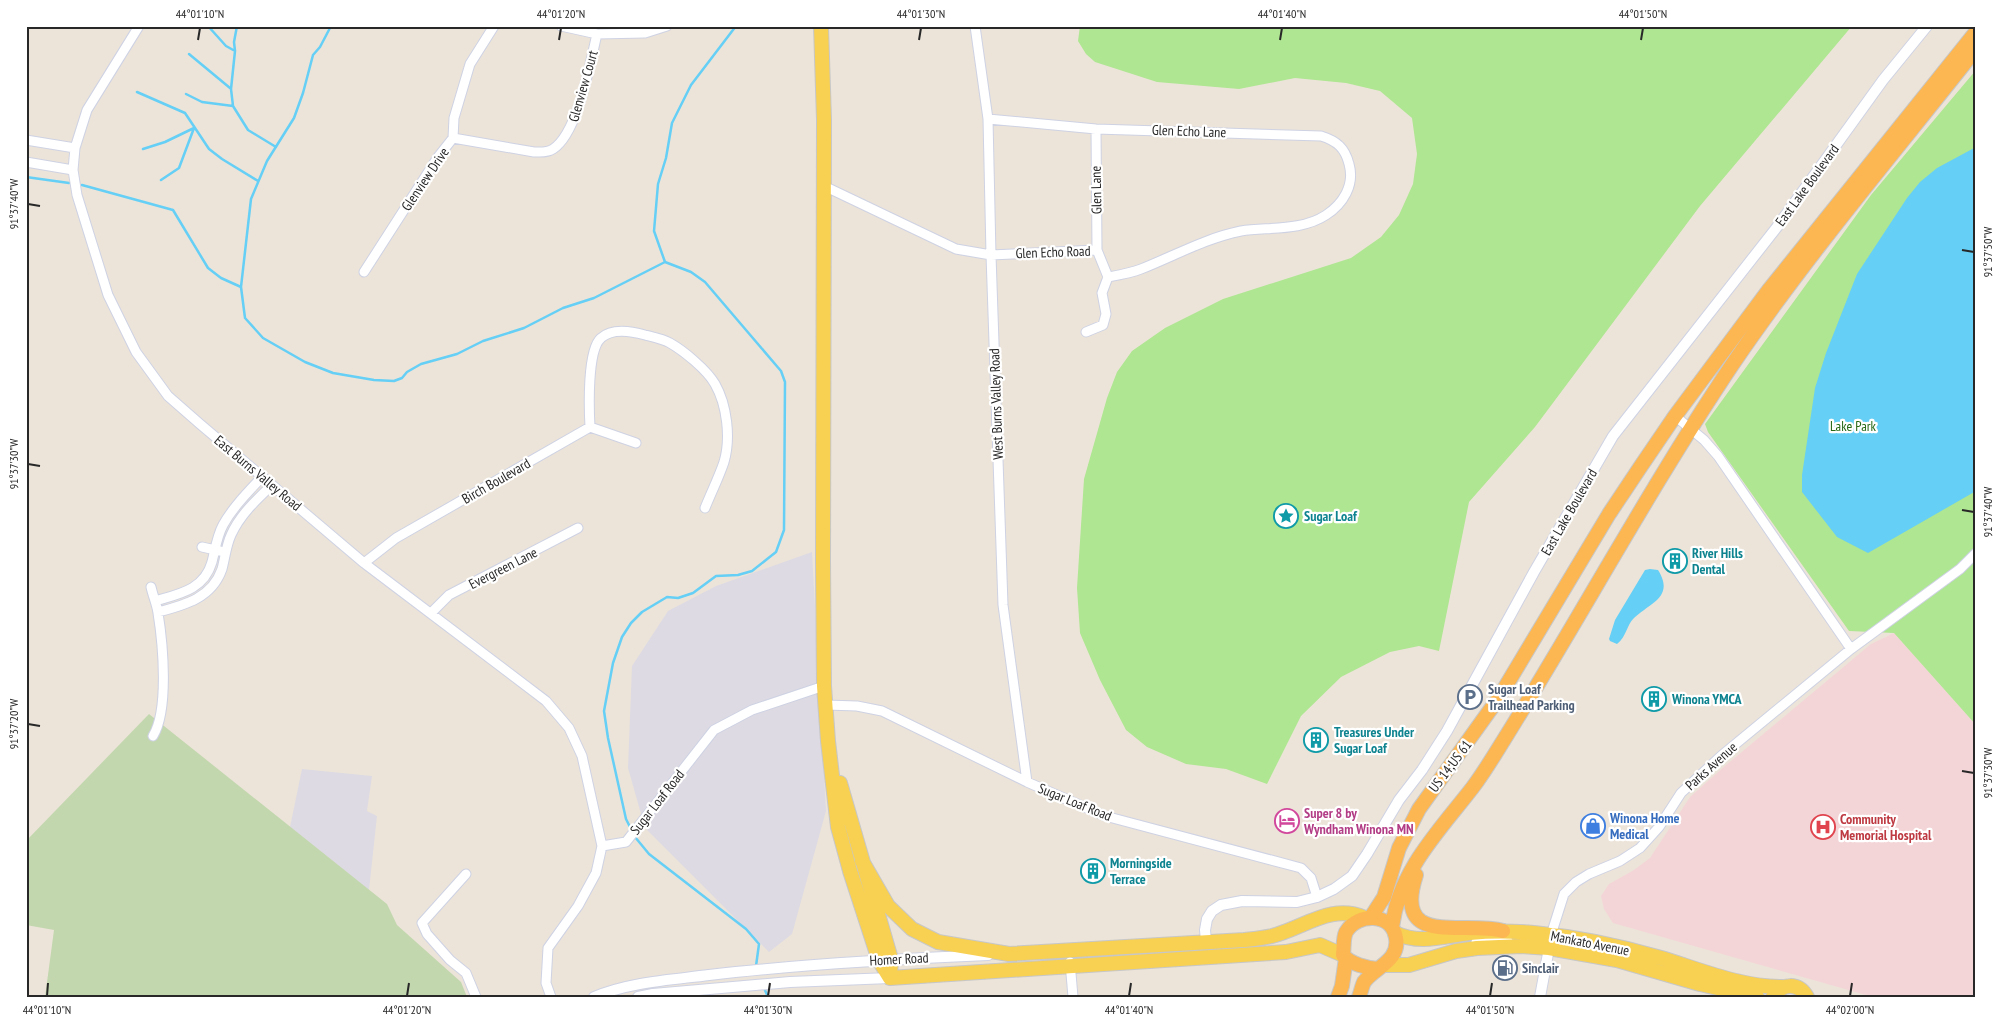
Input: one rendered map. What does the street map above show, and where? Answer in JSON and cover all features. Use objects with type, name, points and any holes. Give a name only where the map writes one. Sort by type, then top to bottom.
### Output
[{"type":"highway","name":"US 14;US 61","points":[[1338,997],[1342,986],[1346,932],[1356,922],[1368,917],[1384,897],[1399,848],[1419,809],[1498,699],[1609,514],[1675,416],[1768,291],[1976,32]]},
{"type":"highway","name":"US 14;US 61","points":[[1359,997],[1364,982],[1393,955],[1396,946],[1394,930],[1400,897],[1408,876],[1434,836],[1476,783],[1504,740],[1637,515],[1691,428],[1744,348],[1814,252],[1976,50]]},
{"type":"highway","points":[[1434,836],[1418,870],[1412,892],[1412,905],[1418,918],[1425,924],[1439,928],[1481,927],[1503,931]]},
{"type":"highway","points":[[1368,917],[1382,919],[1394,930]]},
{"type":"highway","points":[[1345,956],[1366,967],[1381,967]]},
{"type":"main road","points":[[820,26],[824,120],[824,686],[838,827],[850,871],[885,960]]},
{"type":"main road","points":[[828,741],[862,861],[890,978]]},
{"type":"main road","points":[[862,861],[888,906],[912,929],[938,942],[1009,954]]},
{"type":"main road","name":"Homer Road","points":[[1009,954],[1206,940],[1244,940],[1272,936],[1325,915],[1355,913],[1368,917]]},
{"type":"main road","name":"Mankato Avenue","points":[[1394,930],[1408,938],[1423,940],[1503,931],[1550,942],[1700,984],[1757,997]]},
{"type":"main road","name":"Mankato Avenue","points":[[1381,967],[1409,965],[1456,952],[1550,942],[1623,948],[1659,957],[1736,982],[1777,992],[1790,986],[1799,988],[1807,997]]},
{"type":"main road","name":"Homer Road","points":[[890,978],[1286,952],[1320,945],[1345,956]]},
{"type":"street","name":"East Burns Valley Road","points":[[139,26],[88,110],[75,148],[73,170],[80,204],[108,295],[136,352],[168,396],[262,477],[364,563],[546,701],[569,728],[582,756],[602,846]]},
{"type":"street","name":"Glenview Drive","points":[[364,272],[438,157],[453,138],[454,118],[470,64],[494,26]]},
{"type":"street","points":[[561,26],[597,34],[645,33],[667,26]]},
{"type":"street","name":"East Lake Boulevard","points":[[1206,940],[1204,930],[1207,919],[1212,911],[1221,905],[1242,901],[1297,902],[1334,889],[1352,876],[1368,854],[1399,800],[1437,748],[1534,572],[1613,436],[1777,227],[1883,80],[1928,26]]},
{"type":"street","name":"West Burns Valley Road","points":[[976,27],[988,119],[1003,605],[1027,782]]},
{"type":"street","name":"Glenview Court","points":[[453,138],[534,152],[546,152],[554,148],[570,128],[586,78],[597,34]]},
{"type":"street","name":"Glen Echo Lane","points":[[988,119],[1096,129],[1321,136],[1338,144],[1347,156],[1350,167],[1348,191],[1338,207],[1324,217],[1302,224],[1240,232],[1196,245],[1140,270],[1108,277]]},
{"type":"street","name":"Glen Lane","points":[[1096,129],[1097,250]]},
{"type":"street","points":[[26,140],[75,148]]},
{"type":"street","points":[[26,162],[73,170]]},
{"type":"street","name":"Glen Echo Road","points":[[824,186],[956,249],[991,255],[1097,250],[1108,277]]},
{"type":"street","points":[[1086,332],[1103,325],[1106,314],[1102,293],[1108,277]]},
{"type":"street","points":[[636,443],[590,427],[588,396],[594,352],[600,338],[614,331],[634,332],[669,342],[694,360],[715,383],[722,405],[727,432],[724,461],[705,508]]},
{"type":"street","points":[[1675,416],[1704,440],[1718,456],[1851,649]]},
{"type":"street","name":"Birch Boulevard","points":[[364,563],[396,538],[590,427]]},
{"type":"street","points":[[155,601],[187,592],[208,573],[224,524],[262,477]]},
{"type":"street","points":[[158,612],[193,602],[210,588],[221,570],[231,536],[251,505],[272,485]]},
{"type":"street","name":"Evergreen Lane","points":[[431,613],[450,595],[578,528]]},
{"type":"street","points":[[202,548],[226,552]]},
{"type":"street","name":"Parks Avenue","points":[[1550,942],[1564,894],[1576,882],[1589,874],[1620,861],[1640,848],[1659,827],[1681,793],[1704,771],[1851,649],[1960,570],[1976,553]]},
{"type":"street","points":[[151,587],[158,612],[164,679],[163,702],[158,728],[154,736]]},
{"type":"street","name":"Sugar Loaf Road","points":[[602,846],[626,842],[714,730],[752,710],[824,686]]},
{"type":"street","name":"Sugar Loaf Road","points":[[826,705],[857,706],[882,711],[1027,782],[1105,816],[1301,868],[1311,878],[1317,896]]},
{"type":"street","points":[[551,997],[546,983],[548,948],[578,906],[596,873],[602,846]]},
{"type":"street","points":[[466,874],[422,924],[427,934],[444,953],[466,973],[476,997]]},
{"type":"street","points":[[1540,997],[1550,942]]},
{"type":"street","points":[[1069,950],[1073,997]]},
{"type":"street","name":"Homer Road","points":[[594,997],[610,990],[652,982],[785,966],[1009,954]]},
{"type":"street","name":"Homer Road","points":[[638,997],[722,992],[740,986],[790,982],[890,978]]},
{"type":"shaded area","points":[[812,552],[826,811],[792,934],[769,952],[645,828],[628,768],[632,666],[668,611],[716,586]]},
{"type":"shaded area","name":"Community Memorial Hospital","points":[[1894,633],[1976,725],[1976,997],[1873,997],[1613,923],[1604,909],[1601,896],[1609,884],[1634,870],[1650,858],[1690,797],[1871,644]]},
{"type":"shaded area","points":[[302,769],[372,776],[367,811],[377,816],[369,890],[290,827]]},
{"type":"green space","points":[[1080,26],[1852,26],[1700,206],[1535,427],[1469,502],[1439,651],[1419,646],[1390,652],[1341,677],[1301,716],[1267,784],[1226,769],[1186,764],[1147,747],[1126,730],[1100,680],[1080,633],[1077,588],[1084,479],[1107,398],[1117,372],[1132,351],[1165,328],[1223,299],[1351,258],[1381,237],[1399,215],[1413,184],[1417,154],[1412,118],[1380,91],[1346,83],[1295,78],[1239,89],[1157,82],[1095,62],[1086,54],[1078,41]]},
{"type":"green space","name":"Lake Park","points":[[1976,70],[1976,725],[1894,633],[1849,631],[1708,432],[1705,424],[1871,195]]},
{"type":"green space","points":[[149,714],[387,904],[397,925],[461,982],[467,997],[45,997],[54,930],[26,925],[26,841]]},
{"type":"water","points":[[1976,147],[1976,491],[1868,553],[1837,537],[1802,492],[1802,475],[1815,388],[1826,353],[1857,274],[1907,198],[1920,182],[1937,168]]},
{"type":"water","points":[[1645,570],[1658,570],[1663,579],[1664,587],[1662,593],[1634,618],[1623,638],[1617,644],[1610,641],[1615,620]]},
{"type":"waterway","points":[[208,26],[226,46],[235,51]]},
{"type":"waterway","points":[[237,26],[231,89],[233,106],[248,130],[276,147]]},
{"type":"waterway","points":[[331,26],[320,47],[313,55],[294,118],[267,161],[251,199],[241,287],[245,318],[263,338],[305,362],[333,373],[374,380],[394,381],[402,378],[407,372],[421,364],[457,354],[483,341],[524,328],[563,308],[594,298],[665,262],[691,272],[705,282],[781,371],[785,382],[784,530],[776,552],[752,571],[738,575],[716,576],[693,593],[678,598],[667,597],[642,612],[631,623],[622,637],[613,663],[604,711],[626,819],[635,837],[649,854],[746,929],[759,944],[756,966]]},
{"type":"waterway","points":[[665,262],[654,231],[658,184],[666,158],[672,123],[691,85],[736,26]]},
{"type":"waterway","points":[[189,54],[230,88]]},
{"type":"waterway","points":[[137,92],[185,113],[209,149],[258,181]]},
{"type":"waterway","points":[[186,94],[202,102],[233,106]]},
{"type":"waterway","points":[[143,149],[165,142],[194,128]]},
{"type":"waterway","points":[[161,180],[179,168],[194,128]]},
{"type":"waterway","points":[[26,177],[69,183]]},
{"type":"waterway","points":[[82,185],[173,210],[208,268],[221,278],[241,287]]},
{"type":"waterway","points":[[764,988],[768,997]]},
{"type":"place","name":"Sugar Loaf","points":[[1286,516]]},
{"type":"place","name":"River Hills Dental","points":[[1675,561]]},
{"type":"place","name":"Sugar Loaf Trailhead Parking","points":[[1470,697]]},
{"type":"place","name":"Winona YMCA","points":[[1654,699]]},
{"type":"place","name":"Treasures Under Sugar Loaf","points":[[1316,740]]},
{"type":"place","name":"Super 8 by Wyndham Winona MN","points":[[1287,821]]},
{"type":"place","name":"Winona Home Medical","points":[[1593,826]]},
{"type":"place","name":"Community Memorial Hospital","points":[[1823,827]]},
{"type":"place","name":"Morningside Terrace","points":[[1093,871]]},
{"type":"place","name":"Sinclair","points":[[1505,968]]}]
